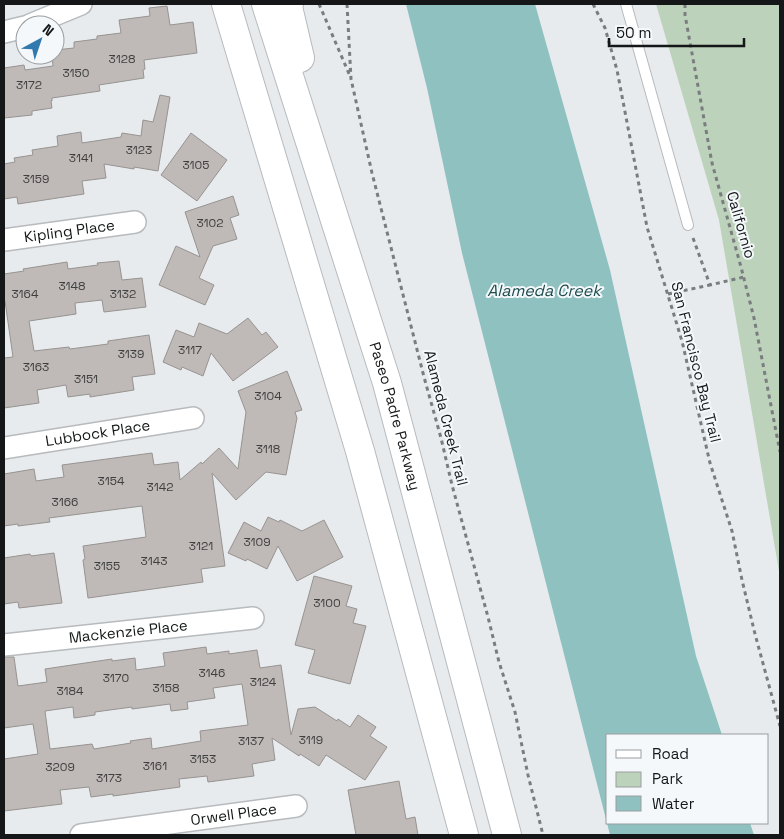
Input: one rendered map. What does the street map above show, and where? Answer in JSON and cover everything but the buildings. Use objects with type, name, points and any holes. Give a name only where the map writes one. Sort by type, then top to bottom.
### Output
[{"type":"main road","points":[[226,4],[360,452],[464,835]]},
{"type":"main road","name":"Paseo Padre Parkway","points":[[266,4],[387,383],[507,835]]},
{"type":"main road","points":[[289,4],[288,7],[310,102],[318,166]]},
{"type":"street","points":[[55,15],[82,4]]},
{"type":"street","name":"Kipling Place","points":[[4,240],[135,222]]},
{"type":"street","name":"Lubbock Place","points":[[4,448],[193,418]]},
{"type":"street","name":"Mackenzie Place","points":[[4,645],[253,618]]},
{"type":"street","name":"Orwell Place","points":[[81,835],[296,806]]},
{"type":"lane","points":[[626,4],[688,225]]},
{"type":"path","points":[[319,4],[351,79]]},
{"type":"path","name":"Alameda Creek Trail","points":[[347,4],[351,79],[372,173],[488,617],[498,662],[515,712],[543,835]]},
{"type":"path","name":"San Francisco Bay Trail","points":[[593,4],[605,28],[617,70],[647,227],[682,340],[710,463],[732,531],[752,625],[780,726]]},
{"type":"path","name":"Californio","points":[[685,4],[685,15],[712,163],[754,318],[780,452]]},
{"type":"path","points":[[688,225],[710,285]]},
{"type":"path","points":[[668,294],[744,276]]},
{"type":"green space","points":[[656,4],[780,4],[780,577],[719,220]]},
{"type":"water","name":"Alameda Creek","points":[[406,4],[535,4],[610,270],[696,656],[722,734],[606,734],[606,819],[462,253],[427,88]]},
{"type":"water","name":"Alameda Creek","points":[[607,824],[750,824],[754,835],[610,835]]}]
